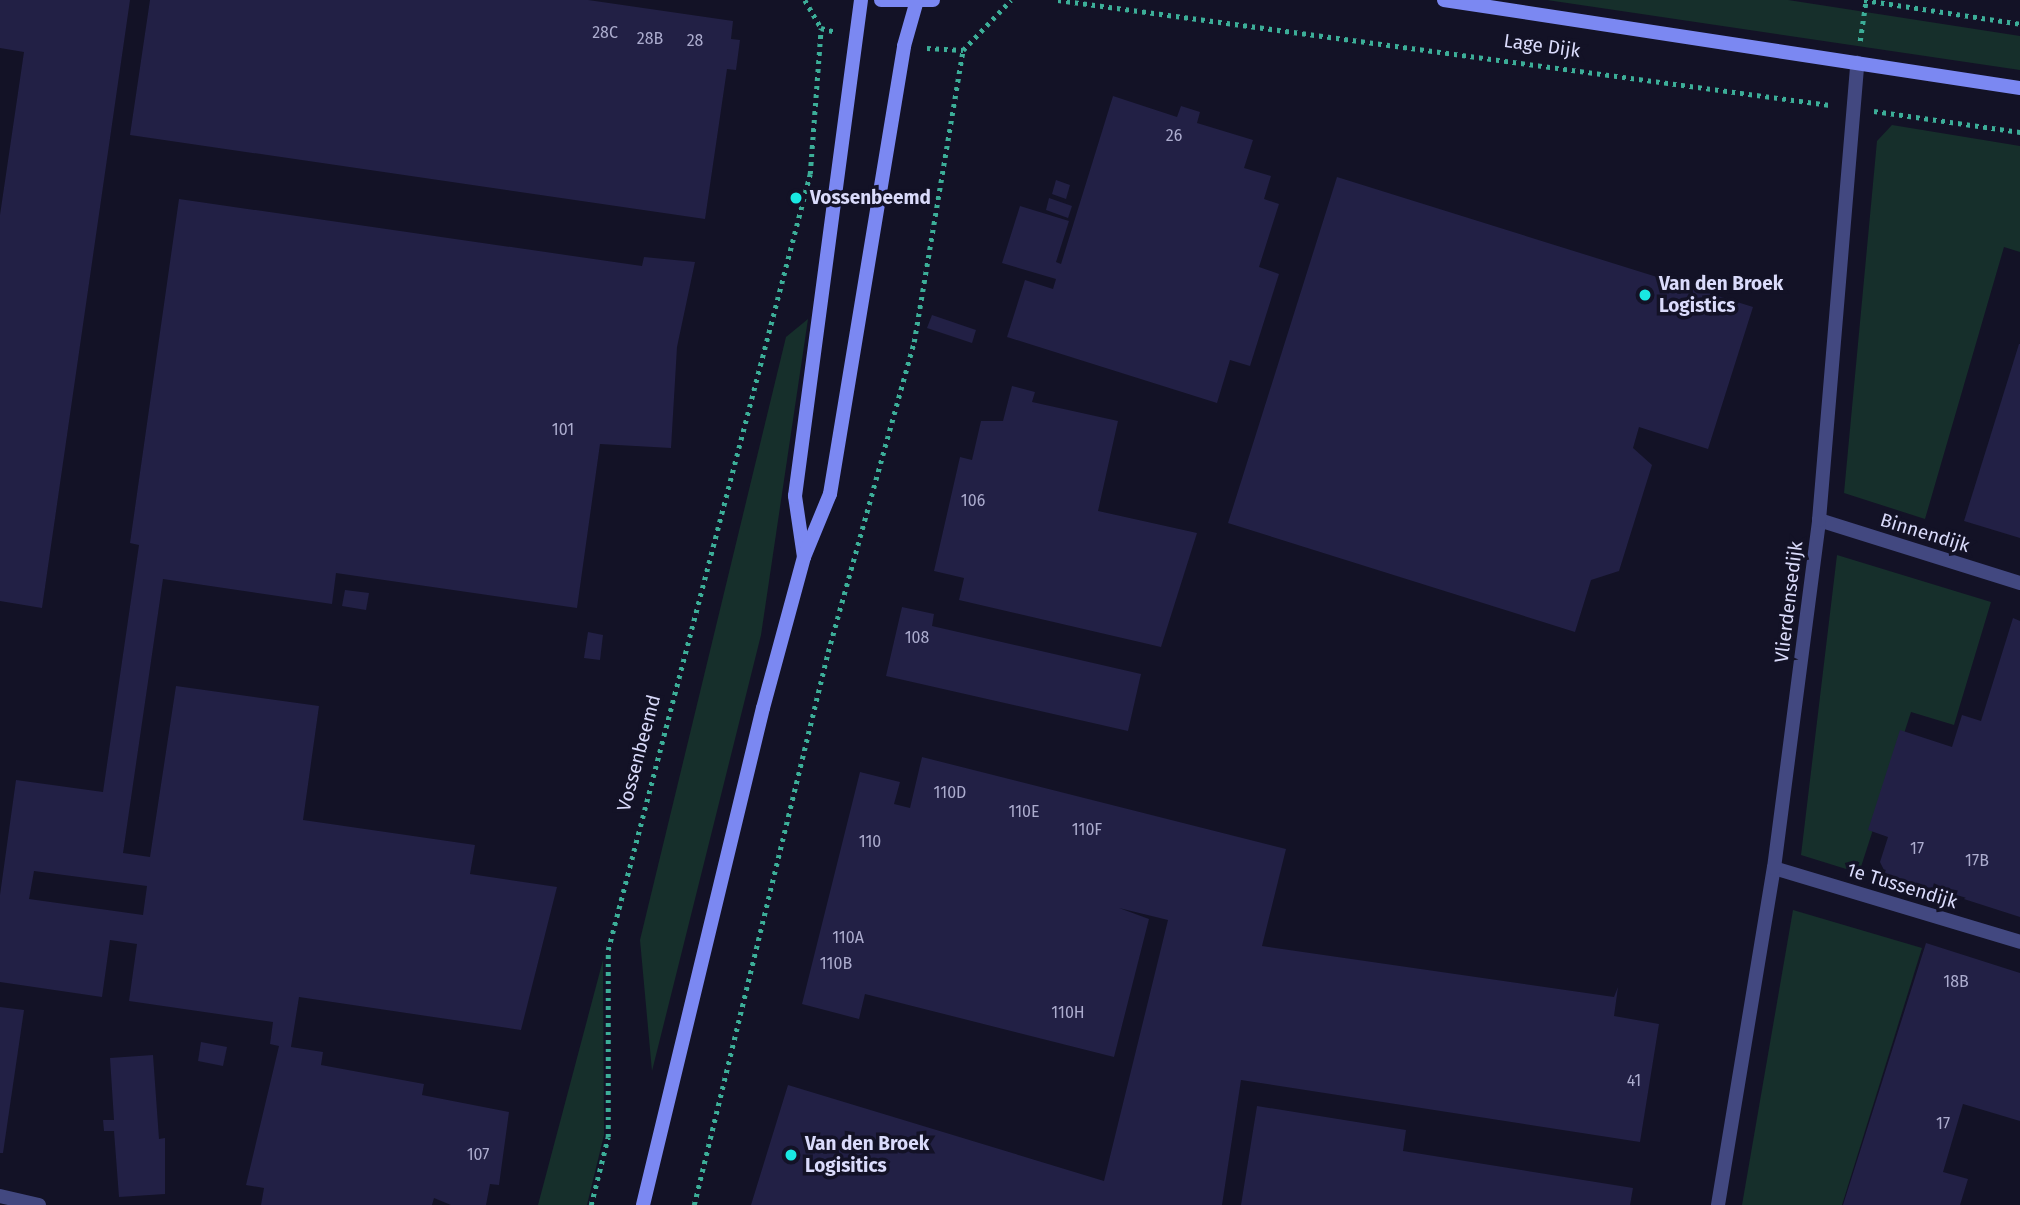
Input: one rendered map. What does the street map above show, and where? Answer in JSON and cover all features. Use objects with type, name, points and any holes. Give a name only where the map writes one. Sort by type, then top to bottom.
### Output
[{"type":"main road","points":[[804,557],[795,496],[862,0]]},
{"type":"main road","points":[[881,0],[916,4],[933,0]]},
{"type":"main road","name":"Lage Dijk","points":[[1444,0],[2020,88]]},
{"type":"main road","points":[[643,1205],[804,557],[830,494],[916,4]]},
{"type":"street","name":"Vlierdensedijk","points":[[1718,1205],[1774,868],[1819,520],[1857,63]]},
{"type":"street","name":"Binnendijk","points":[[1819,520],[2020,583]]},
{"type":"street","name":"1e Tussendijk","points":[[1774,868],[2020,942]]},
{"type":"street","points":[[0,1196],[39,1205]]},
{"type":"path","name":"Vossenbeemd","points":[[591,1205],[608,1137],[608,950],[810,174],[821,28],[804,0]]},
{"type":"path","name":"Lage Dijk","points":[[1058,0],[2020,132]]},
{"type":"path","points":[[1857,63],[1865,0],[2020,24]]},
{"type":"path","points":[[694,1205],[828,652],[914,341],[963,50]]},
{"type":"green space","points":[[1547,0],[1788,0],[2020,36],[2020,70]]},
{"type":"green space","points":[[1892,125],[2020,146],[2020,252],[2004,247],[1925,519],[1844,493],[1877,141]]},
{"type":"green space","points":[[808,319],[761,635],[652,1071],[640,940],[786,337]]},
{"type":"green space","points":[[1837,555],[1991,602],[1954,725],[1911,712],[1859,873],[1801,855]]},
{"type":"green space","points":[[1793,910],[1922,948],[1842,1205],[1742,1205]]},
{"type":"green space","points":[[603,960],[604,1135],[587,1205],[538,1205]]},
{"type":"building","points":[[0,0],[130,0],[42,608],[0,601],[0,215],[24,52],[0,48]]},
{"type":"building","points":[[150,0],[588,0],[733,21],[731,39],[740,40],[736,70],[727,69],[705,219],[130,135]]},
{"type":"building","points":[[1113,96],[1177,117],[1181,106],[1200,112],[1197,123],[1253,140],[1244,168],[1271,176],[1264,199],[1279,204],[1259,267],[1279,274],[1250,366],[1230,360],[1217,403],[1007,337],[1025,280],[1053,289],[1056,279],[1002,263],[1020,206],[1069,221],[1056,262],[1061,264]]},
{"type":"building","points":[[1337,177],[1753,307],[1708,449],[1639,427],[1633,448],[1652,465],[1619,571],[1591,580],[1575,632],[1228,523]]},
{"type":"building","points":[[1056,180],[1070,185],[1066,199],[1052,194]]},
{"type":"building","points":[[1049,198],[1072,206],[1068,218],[1046,210]]},
{"type":"building","points":[[179,199],[642,266],[644,257],[695,262],[677,347],[671,448],[600,444],[577,608],[336,573],[332,604],[163,579],[123,853],[150,857],[176,686],[319,706],[303,820],[475,845],[470,874],[557,887],[521,1030],[299,997],[291,1047],[323,1052],[321,1065],[424,1084],[422,1095],[509,1112],[499,1185],[490,1184],[486,1205],[451,1205],[434,1198],[432,1205],[261,1205],[264,1188],[246,1185],[279,1046],[270,1044],[273,1022],[129,1001],[137,944],[110,940],[102,997],[0,982],[0,895],[16,780],[103,792],[139,545],[130,543]],"holes":[[[34,871],[147,886],[143,915],[29,899]]]},
{"type":"building","points":[[932,315],[976,330],[972,343],[927,328]]},
{"type":"building","points":[[2020,344],[2020,538],[1964,521]]},
{"type":"building","points":[[1012,386],[1035,392],[1032,402],[1118,421],[1098,511],[1197,533],[1161,647],[959,600],[964,578],[934,571],[960,457],[972,460],[981,421],[1003,421]]},
{"type":"building","points":[[345,590],[369,593],[366,610],[342,606]]},
{"type":"building","points":[[902,607],[934,614],[932,626],[1141,674],[1128,731],[886,676]]},
{"type":"building","points":[[2013,618],[2020,621],[2020,917],[1886,874],[1880,862],[1888,837],[1868,830],[1900,730],[1952,747],[1962,715],[1981,721]]},
{"type":"building","points":[[588,632],[603,635],[600,660],[584,658]]},
{"type":"building","points":[[922,757],[1286,849],[1262,946],[1614,997],[1618,987],[1614,1016],[1659,1024],[1640,1142],[1241,1080],[1222,1205],[751,1205],[788,1085],[1104,1181],[1168,920],[1119,908],[1149,919],[1114,1057],[865,994],[859,1019],[802,1004],[860,772],[900,782],[894,804],[910,808]]},
{"type":"building","points":[[1926,943],[2020,973],[2020,1121],[1963,1104],[1943,1172],[1968,1179],[1960,1205],[1843,1205]]},
{"type":"building","points":[[0,1007],[24,1010],[3,1153],[0,1153]]},
{"type":"building","points":[[201,1042],[227,1047],[223,1066],[198,1061]]},
{"type":"building","points":[[153,1055],[159,1139],[165,1138],[165,1194],[119,1197],[114,1131],[104,1131],[103,1120],[114,1120],[110,1058]]},
{"type":"building","points":[[1257,1106],[1406,1130],[1403,1151],[1633,1188],[1630,1205],[1241,1205]]},
{"type":"place","name":"Vossenbeemd","points":[[796,198]]},
{"type":"place","name":"Van den Broek Logistics","points":[[1645,295]]},
{"type":"place","name":"Van den Broek Logisitics","points":[[791,1155]]}]
